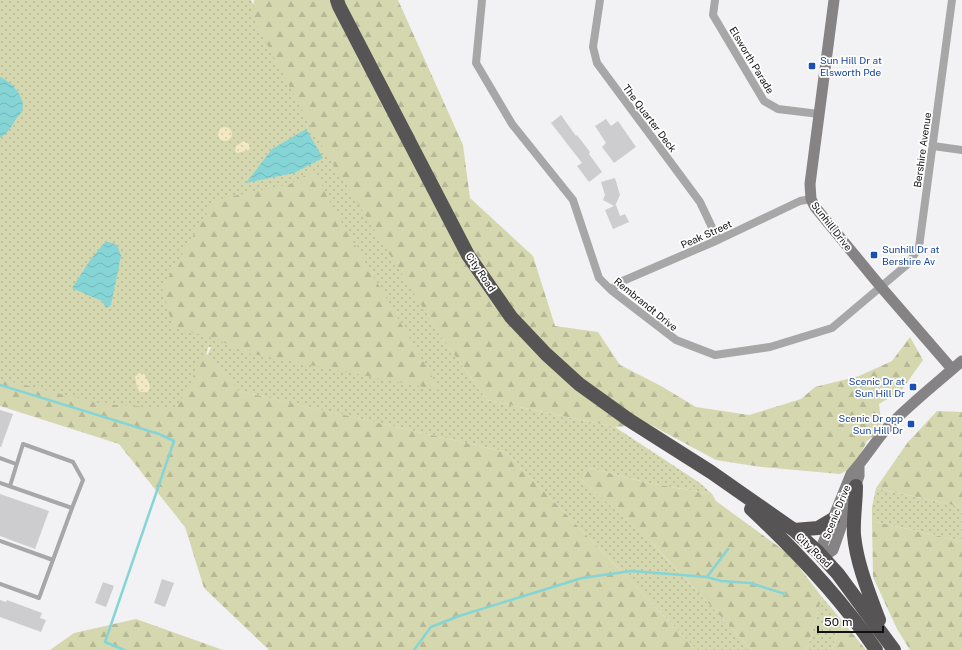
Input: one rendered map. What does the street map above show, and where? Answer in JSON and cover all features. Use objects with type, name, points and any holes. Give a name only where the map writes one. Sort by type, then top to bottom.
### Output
[{"type":"highway","name":"City Road","points":[[337,0],[468,255],[512,317],[546,354],[579,384],[629,420],[711,472],[789,535],[822,557],[838,574],[894,650]]},
{"type":"highway","points":[[856,486],[854,535],[857,554],[863,577],[885,636]]},
{"type":"highway","points":[[789,535],[818,528],[833,519]]},
{"type":"highway","name":"City Road","points":[[789,535],[828,588],[863,630],[876,650]]},
{"type":"highway","points":[[822,557],[822,566],[828,588]]},
{"type":"street","name":"Rembrandt Drive","points":[[482,0],[476,63],[512,124],[573,200],[599,278],[611,290],[676,340],[714,355],[770,347],[832,328],[881,287]]},
{"type":"street","name":"The Quarter Deck","points":[[600,0],[593,47],[597,63],[700,202],[718,240]]},
{"type":"street","name":"Elsworth Parade","points":[[715,0],[713,15],[764,101],[778,109],[819,114]]},
{"type":"street","name":"Sunhill Drive","points":[[834,0],[810,184],[811,199],[815,207],[881,287],[952,369]]},
{"type":"street","name":"Bershire Avenue","points":[[881,287],[909,263],[919,248],[934,146],[952,0]]},
{"type":"street","points":[[934,146],[962,150]]},
{"type":"street","name":"Peak Street","points":[[611,290],[618,283],[718,240],[800,202],[811,199]]},
{"type":"street","name":"Scenic Drive","points":[[822,557],[823,543],[851,474],[859,466],[876,440],[900,415],[962,361]]},
{"type":"street","name":"Scenic Drive","points":[[822,557],[833,550],[856,486],[859,476],[859,466]]},
{"type":"lane","points":[[0,584],[39,598],[83,480],[72,462],[23,444],[10,486]]},
{"type":"lane","points":[[0,458],[16,464]]},
{"type":"lane","points":[[0,483],[72,508]]},
{"type":"lane","points":[[0,541],[53,560]]},
{"type":"green space","points":[[0,0],[251,0],[423,307],[440,335],[487,400],[615,427],[700,483],[712,494],[648,483],[590,468],[581,479],[650,541],[752,650],[697,650],[506,452],[238,391],[208,354],[211,347],[208,347],[188,440],[0,400]]},
{"type":"green space","points":[[254,0],[398,0],[463,145],[470,198],[533,256],[555,326],[598,332],[620,365],[661,386],[696,407],[749,415],[801,399],[815,387],[859,376],[892,361],[910,337],[923,360],[901,391],[879,404],[882,430],[867,441],[854,467],[840,474],[761,467],[716,460],[649,424],[615,427],[487,400],[440,335],[317,138],[252,16]]},
{"type":"green space","points":[[315,170],[328,199],[440,390],[247,353],[216,339],[173,327],[162,288],[215,200],[290,184]]},
{"type":"green space","points":[[208,354],[239,391],[506,452],[697,650],[269,650],[204,588],[185,527],[119,444],[0,406],[0,379],[101,404],[175,409],[189,387],[200,360]]},
{"type":"green space","points":[[937,411],[962,412],[962,507],[876,488],[908,442]]},
{"type":"green space","points":[[590,468],[648,483],[712,494],[716,501],[790,555],[822,597],[807,650],[752,650],[653,544],[581,479]]},
{"type":"green space","points":[[876,488],[962,507],[962,541],[872,521],[872,507]]},
{"type":"green space","points":[[872,521],[962,541],[962,650],[910,650],[897,629],[873,577]]},
{"type":"green space","points":[[822,597],[848,628],[838,629],[832,650],[807,650]]},
{"type":"green space","points":[[136,619],[223,650],[50,650],[74,633]]},
{"type":"green space","points":[[848,628],[866,650],[832,650],[838,629]]},
{"type":"sand","points":[[222,127],[228,127],[232,131],[232,137],[228,141],[222,141],[218,137],[218,131]]},
{"type":"sand","points":[[244,141],[249,144],[249,150],[237,153],[235,150],[236,146]]},
{"type":"sand","points":[[139,373],[144,374],[149,383],[150,389],[147,392],[140,392],[137,387],[135,377]]},
{"type":"water","points":[[0,77],[9,82],[17,91],[23,106],[21,112],[9,130],[0,138]]},
{"type":"water","points":[[306,129],[323,158],[294,173],[246,183],[272,149]]},
{"type":"water","points":[[106,241],[117,245],[121,256],[111,305],[106,308],[102,301],[72,288],[91,259]]},
{"type":"building","points":[[561,115],[590,152],[589,154],[602,172],[589,182],[577,166],[582,163],[551,123]]},
{"type":"building","points":[[606,119],[611,126],[618,121],[636,147],[614,163],[602,147],[606,143],[595,126]]},
{"type":"building","points":[[615,178],[620,195],[615,206],[616,205],[620,216],[625,214],[629,222],[613,229],[605,210],[614,206],[603,200],[605,195],[601,182]]},
{"type":"building","points":[[0,410],[13,414],[1,447],[0,447]]},
{"type":"building","points":[[0,494],[49,511],[35,549],[0,536]]},
{"type":"building","points":[[162,579],[174,583],[165,607],[154,603]]},
{"type":"building","points":[[103,582],[114,586],[106,607],[95,603]]},
{"type":"building","points":[[0,600],[6,602],[7,600],[42,613],[40,618],[46,620],[41,632],[0,617]]},
{"type":"waterway","points":[[0,385],[159,434],[174,441],[105,642],[124,650]]},
{"type":"waterway","points":[[414,650],[431,627],[459,616],[582,578],[632,571],[707,577],[728,549]]},
{"type":"waterway","points":[[707,577],[721,581],[750,583],[785,594]]},
{"type":"place","name":"Sun Hill Dr at Elsworth Pde","points":[[812,66]]},
{"type":"place","name":"Sunhill Dr at Bershire Av","points":[[874,255]]},
{"type":"place","name":"Scenic Dr at Sun Hill Dr","points":[[913,387]]},
{"type":"place","name":"Scenic Dr opp Sun Hill Dr","points":[[911,424]]}]
